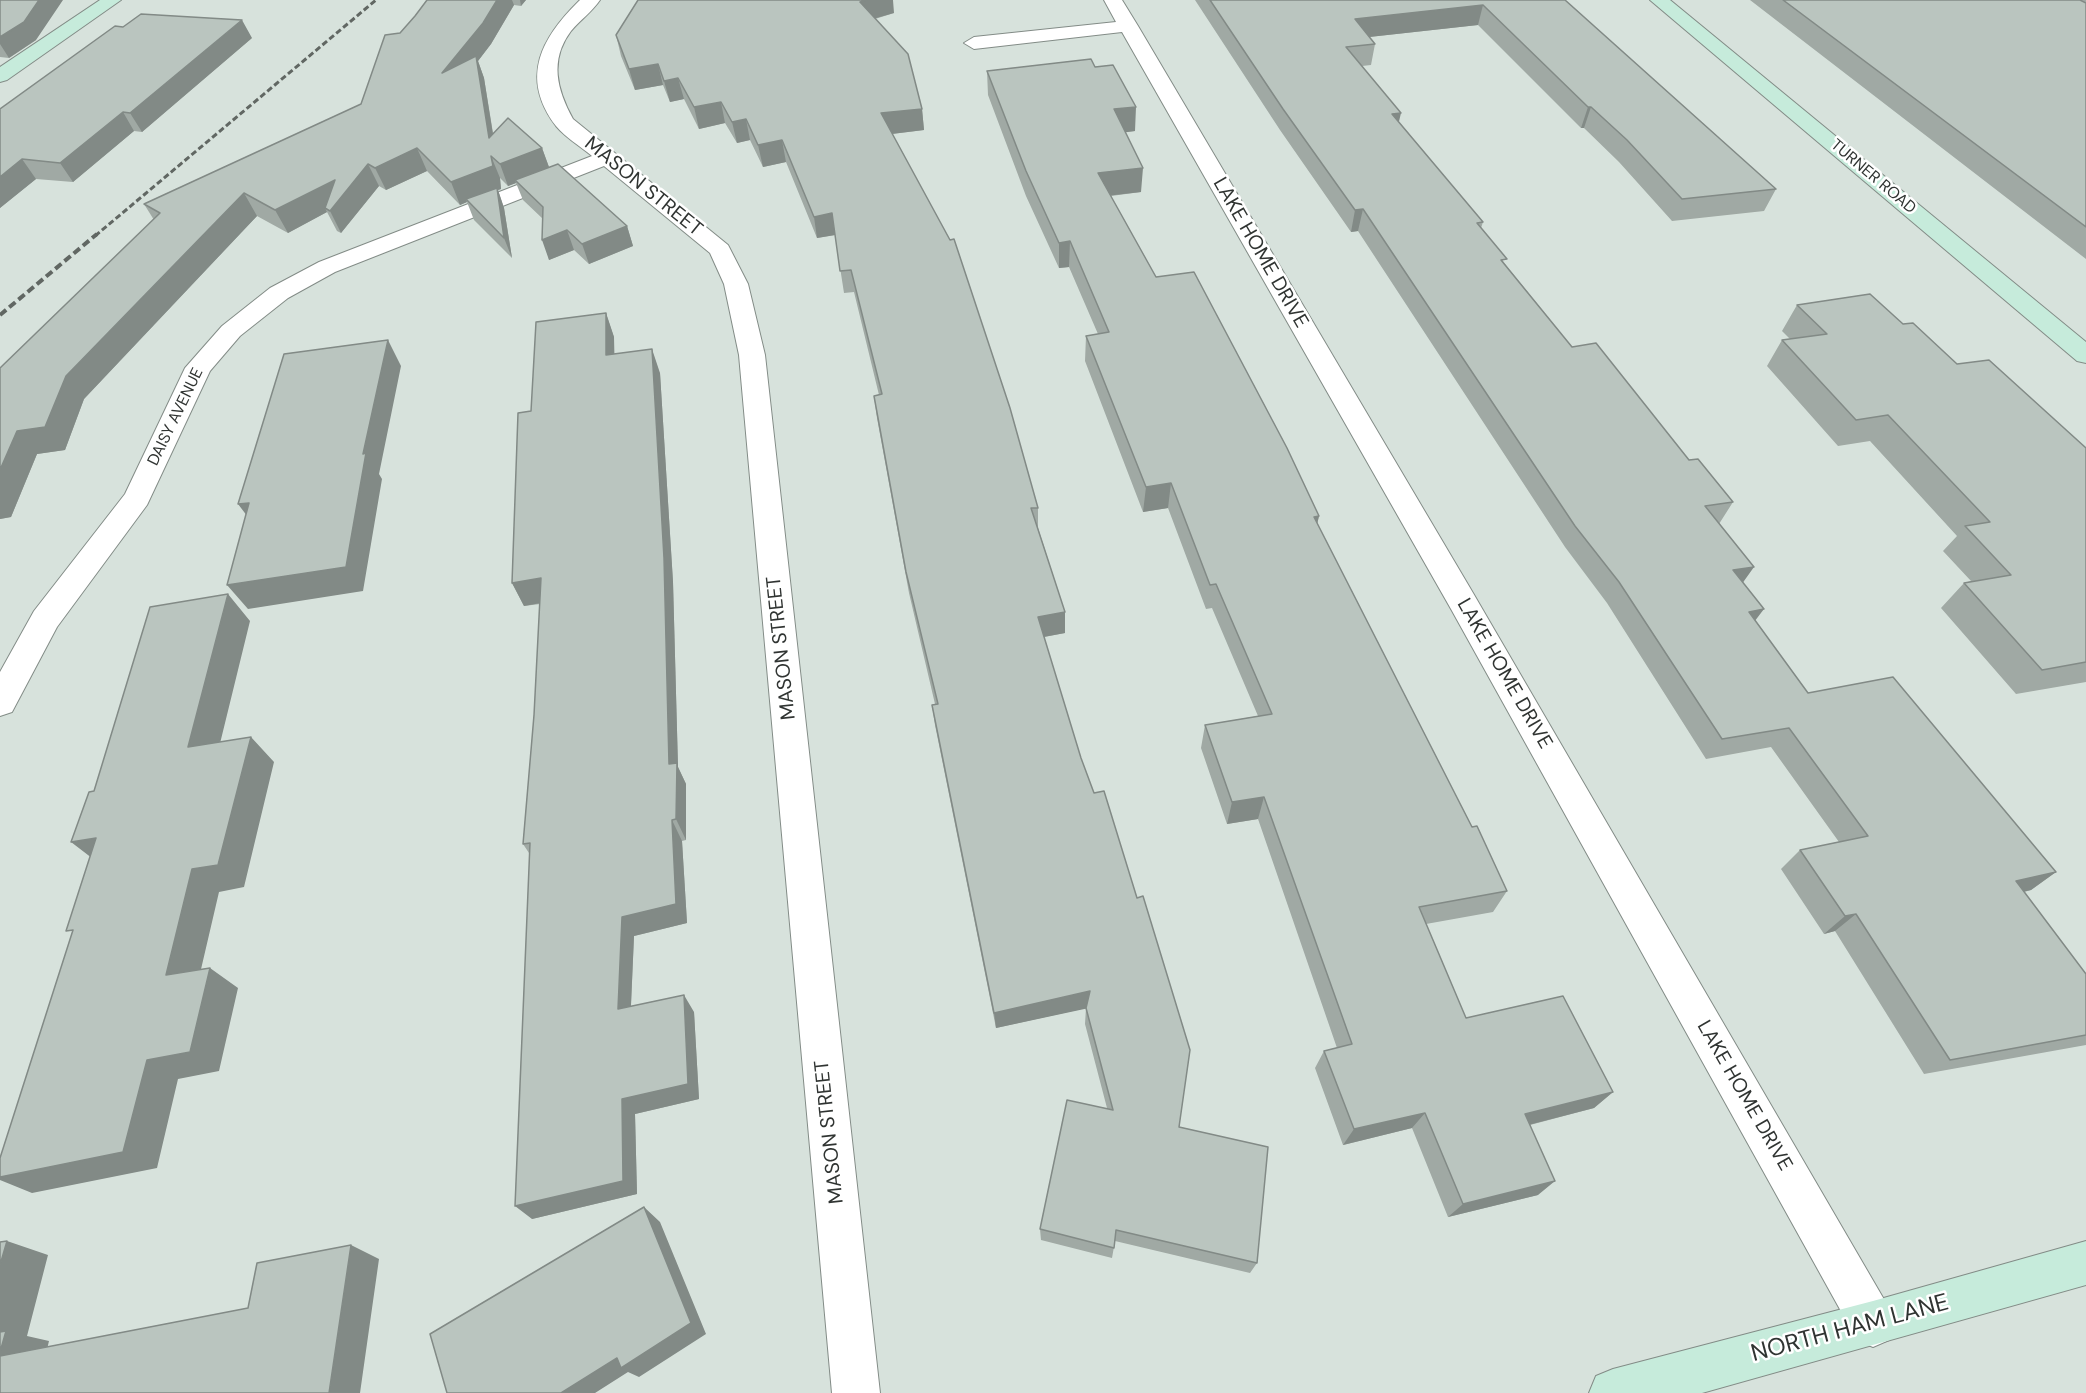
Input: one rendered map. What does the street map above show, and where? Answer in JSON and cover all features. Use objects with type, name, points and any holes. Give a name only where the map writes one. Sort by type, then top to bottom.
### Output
[{"type":"main road","points":[[0,76],[112,0]]},
{"type":"main road","name":"TURNER ROAD","points":[[1659,0],[2086,355]]},
{"type":"main road","name":"NORTH HAM LANE","points":[[1613,1393],[1873,1324],[2086,1263]]},
{"type":"street","name":"MASON STREET","points":[[591,0],[568,21],[551,47],[545,73],[550,100],[565,123],[605,158],[635,178],[720,250],[736,284],[752,355],[856,1393]]},
{"type":"street","name":"LAKE HOME DRIVE","points":[[974,43],[1121,13],[1462,601],[1873,1324]]},
{"type":"street","name":"DAISY AVENUE","points":[[0,703],[45,619],[137,498],[198,368],[231,331],[279,293],[327,267],[605,158]]},
{"type":"building","points":[[0,0],[39,0],[24,22],[0,37]]},
{"type":"building","points":[[427,0],[497,0],[483,23],[442,73],[476,56],[489,138],[508,118],[542,148],[500,164],[491,156],[493,166],[451,182],[417,148],[375,168],[368,164],[330,211],[325,208],[335,180],[275,210],[244,193],[66,376],[45,427],[17,431],[0,470],[0,368],[160,213],[144,204],[361,104],[385,35],[400,33]]},
{"type":"building","points":[[638,0],[867,0],[860,2],[908,54],[922,109],[881,113],[950,240],[954,239],[1010,408],[1038,508],[1031,508],[1065,612],[1038,617],[1094,793],[1104,791],[1137,898],[1143,896],[1190,1050],[1179,1127],[1268,1147],[1257,1263],[1116,1230],[1114,1248],[1040,1229],[1067,1100],[1113,1110],[1086,1008],[1090,991],[994,1013],[932,705],[938,704],[906,572],[874,396],[882,394],[851,270],[840,271],[832,213],[814,217],[782,140],[758,145],[746,119],[732,122],[721,102],[694,107],[678,78],[664,81],[658,64],[629,69],[616,35]]},
{"type":"building","points":[[1210,0],[1565,0],[1776,189],[1682,199],[1627,140],[1591,107],[1588,107],[1483,5],[1355,19],[1375,44],[1346,47],[1401,113],[1392,114],[1483,222],[1477,223],[1507,259],[1501,260],[1572,347],[1596,343],[1689,460],[1698,459],[1733,502],[1705,506],[1754,567],[1733,570],[1764,609],[1749,612],[1808,693],[1893,677],[2056,872],[2016,881],[2086,974],[2086,1035],[1950,1060],[1856,914],[1845,916],[1800,850],[1868,836],[1789,728],[1722,739],[1619,582],[1575,526],[1363,209],[1355,210],[1283,109]]},
{"type":"building","points":[[1783,0],[2080,0],[2086,3],[2086,227]]},
{"type":"building","points":[[141,14],[242,20],[130,113],[123,112],[60,163],[22,159],[0,177],[0,109],[115,26],[123,27]]},
{"type":"building","points":[[1091,59],[1095,67],[1113,65],[1136,107],[1114,109],[1143,168],[1098,173],[1156,277],[1194,272],[1287,448],[1319,516],[1314,517],[1472,827],[1477,826],[1507,891],[1419,907],[1466,1018],[1563,996],[1613,1092],[1525,1114],[1555,1181],[1463,1204],[1425,1113],[1354,1129],[1324,1051],[1352,1044],[1264,797],[1232,802],[1205,725],[1272,714],[1216,584],[1210,585],[1171,483],[1146,487],[1086,336],[1109,332],[1070,241],[1059,243],[1026,171],[987,71]]},
{"type":"building","points":[[558,164],[627,226],[582,244],[567,230],[542,240],[543,207],[515,180]]},
{"type":"building","points":[[497,188],[504,238],[466,199]]},
{"type":"building","points":[[1870,294],[1903,324],[1913,323],[1957,364],[1989,360],[2086,448],[2086,662],[2042,670],[1964,583],[2011,575],[1965,526],[1990,522],[1888,415],[1856,420],[1782,340],[1827,334],[1797,305]]},
{"type":"building","points":[[606,313],[606,355],[652,349],[664,558],[669,764],[677,763],[676,819],[672,820],[676,904],[622,917],[618,1009],[684,995],[688,1084],[622,1099],[623,1181],[515,1206],[530,843],[523,844],[534,715],[541,578],[512,583],[518,413],[531,411],[536,322]]},
{"type":"building","points":[[388,340],[363,454],[366,453],[346,567],[227,585],[249,503],[238,504],[284,354]]},
{"type":"building","points":[[228,594],[188,747],[251,737],[218,865],[192,869],[166,975],[210,968],[190,1052],[147,1060],[123,1152],[0,1177],[0,1158],[73,930],[66,931],[96,838],[71,842],[89,792],[94,791],[150,607]]},
{"type":"building","points":[[644,1207],[691,1323],[621,1368],[617,1358],[561,1393],[447,1393],[430,1334]]},
{"type":"building","points":[[7,1241],[0,1265],[0,1242]]},
{"type":"building","points":[[351,1245],[329,1393],[0,1393],[0,1356],[248,1308],[257,1263]]},
{"type":"building","points":[[6,1331],[0,1352],[0,1332]]},
{"type":"railway","points":[[95,236],[376,0]]},
{"type":"railway","points":[[0,315],[97,234]]}]
